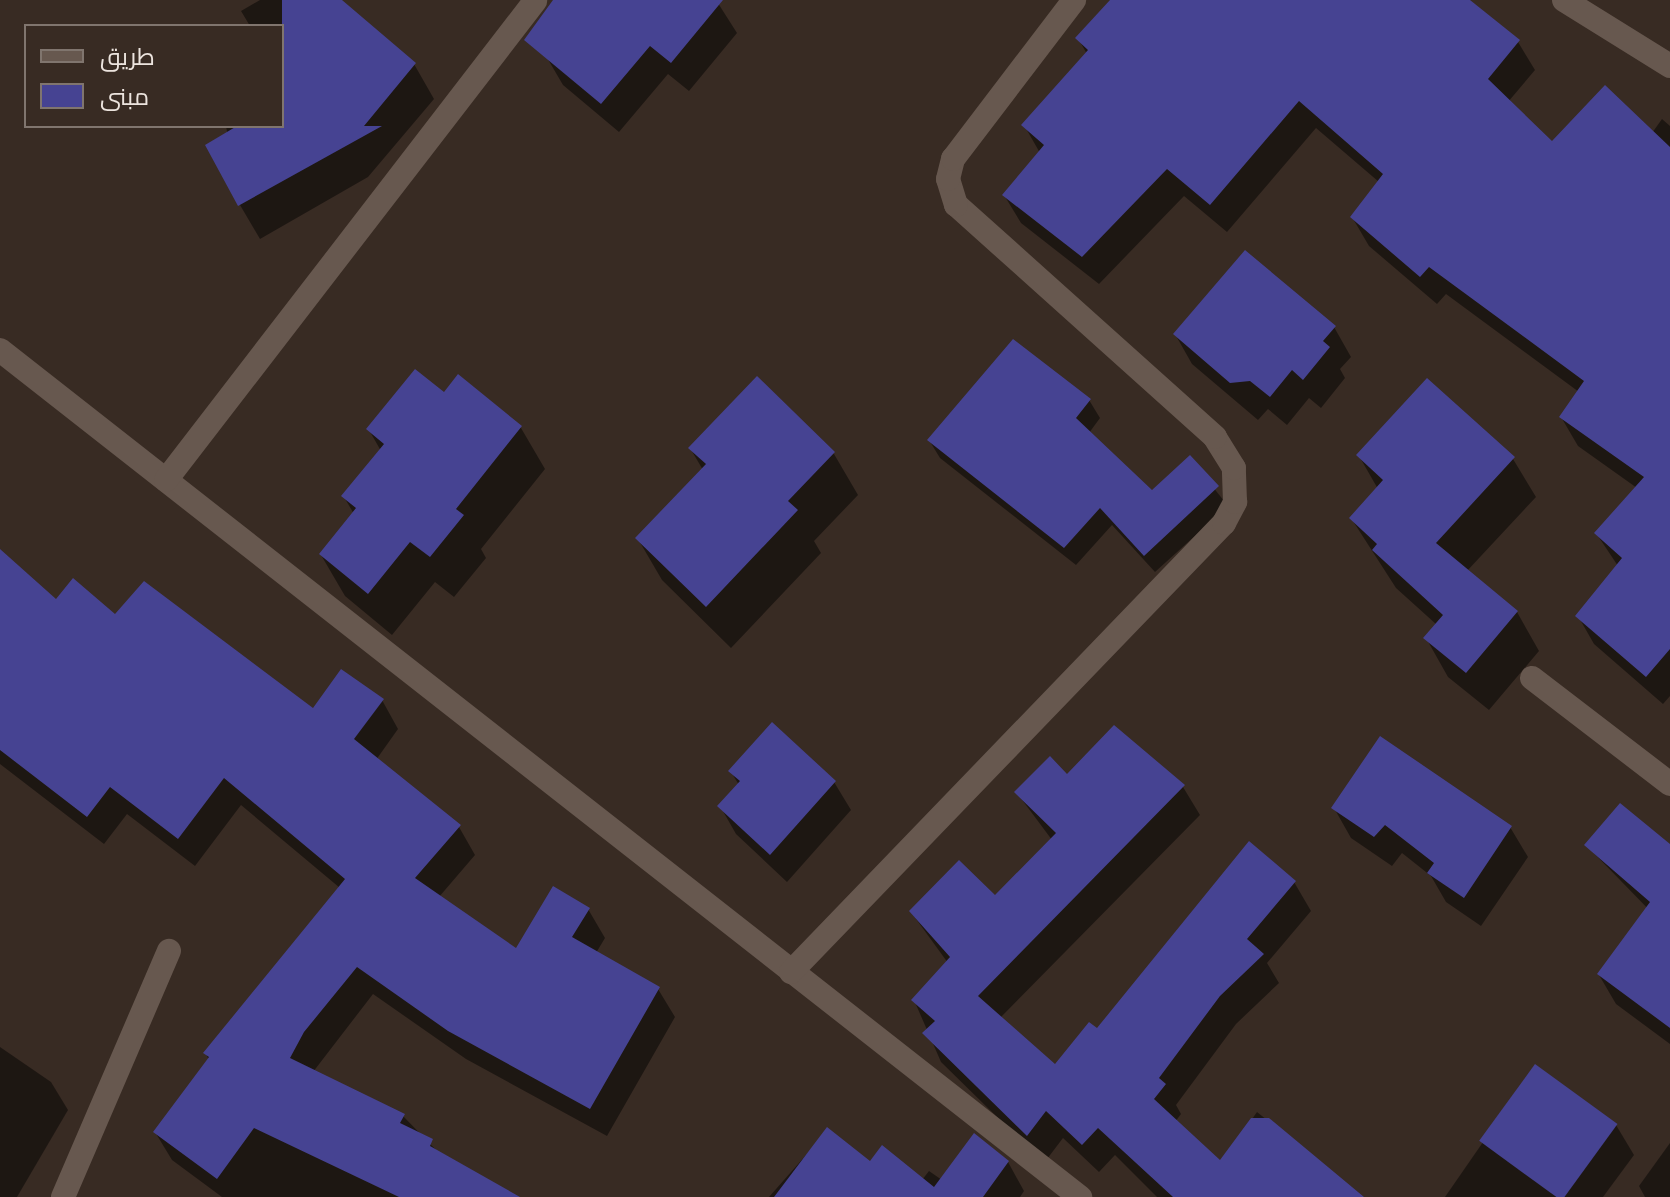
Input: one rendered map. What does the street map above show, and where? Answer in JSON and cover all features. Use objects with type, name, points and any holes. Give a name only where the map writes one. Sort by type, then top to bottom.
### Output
[{"type":"street","points":[[791,972],[1224,523],[1235,502],[1234,468],[1215,437],[956,205],[948,179],[953,159],[1074,0]]},
{"type":"street","points":[[1564,0],[1670,66]]},
{"type":"street","points":[[166,480],[535,1]]},
{"type":"street","points":[[0,350],[1080,1197]]},
{"type":"street","points":[[1532,678],[1670,784]]},
{"type":"street","points":[[63,1197],[169,951]]},
{"type":"building","points":[[282,0],[342,0],[416,63],[364,126],[382,126],[238,206],[205,145],[234,128],[284,128]]},
{"type":"building","points":[[553,0],[723,0],[671,63],[650,46],[601,104],[524,40]]},
{"type":"building","points":[[1110,0],[1470,0],[1520,40],[1488,79],[1552,141],[1605,85],[1670,147],[1670,649],[1646,677],[1575,616],[1622,558],[1594,533],[1644,477],[1559,417],[1584,381],[1429,267],[1420,277],[1350,217],[1383,174],[1299,101],[1210,205],[1167,169],[1082,257],[1002,195],[1044,145],[1021,125],[1088,50],[1075,38]]},
{"type":"building","points":[[1245,250],[1336,326],[1323,341],[1330,347],[1303,380],[1292,370],[1270,397],[1250,381],[1230,383],[1173,334]]},
{"type":"building","points":[[1013,339],[1091,399],[1076,418],[1152,490],[1190,455],[1219,486],[1144,556],[1100,508],[1064,548],[927,440]]},
{"type":"building","points":[[415,369],[444,392],[458,374],[522,426],[456,509],[464,515],[430,557],[410,542],[368,594],[319,554],[356,508],[341,496],[384,444],[366,429]]},
{"type":"building","points":[[757,376],[835,452],[788,501],[798,510],[706,607],[635,538],[706,464],[688,448]]},
{"type":"building","points":[[1427,378],[1515,457],[1436,543],[1518,611],[1466,673],[1423,638],[1443,615],[1372,550],[1377,544],[1349,518],[1383,480],[1356,455]]},
{"type":"building","points":[[0,549],[56,599],[73,578],[115,614],[144,581],[313,708],[341,669],[384,699],[354,739],[461,825],[415,878],[516,948],[553,886],[590,908],[572,937],[660,987],[590,1109],[448,1031],[357,967],[304,1032],[290,1058],[405,1114],[400,1123],[433,1139],[430,1146],[520,1197],[399,1197],[254,1128],[217,1179],[153,1132],[209,1057],[203,1053],[345,879],[224,778],[178,839],[110,787],[87,817],[0,750]]},
{"type":"building","points":[[772,722],[836,781],[770,855],[717,806],[740,781],[728,771]]},
{"type":"building","points":[[1114,725],[1185,785],[978,996],[1055,1064],[1089,1022],[1097,1028],[1249,841],[1296,881],[1247,939],[1264,954],[1220,996],[1159,1078],[1166,1084],[1154,1099],[1220,1160],[1251,1118],[1269,1118],[1364,1197],[1173,1197],[1098,1128],[1082,1145],[1046,1111],[1027,1136],[922,1033],[935,1021],[911,1000],[950,957],[909,911],[959,860],[995,895],[1056,833],[1014,792],[1050,756],[1067,774]]},
{"type":"building","points":[[1380,736],[1512,826],[1464,898],[1427,873],[1434,863],[1385,825],[1374,837],[1331,808]]},
{"type":"building","points":[[1620,803],[1670,844],[1670,1028],[1597,974],[1650,902],[1584,845]]},
{"type":"building","points":[[1535,1064],[1618,1124],[1564,1197],[1556,1197],[1479,1141]]},
{"type":"building","points":[[827,1127],[870,1161],[882,1145],[934,1187],[974,1133],[1009,1161],[983,1197],[774,1197]]}]
